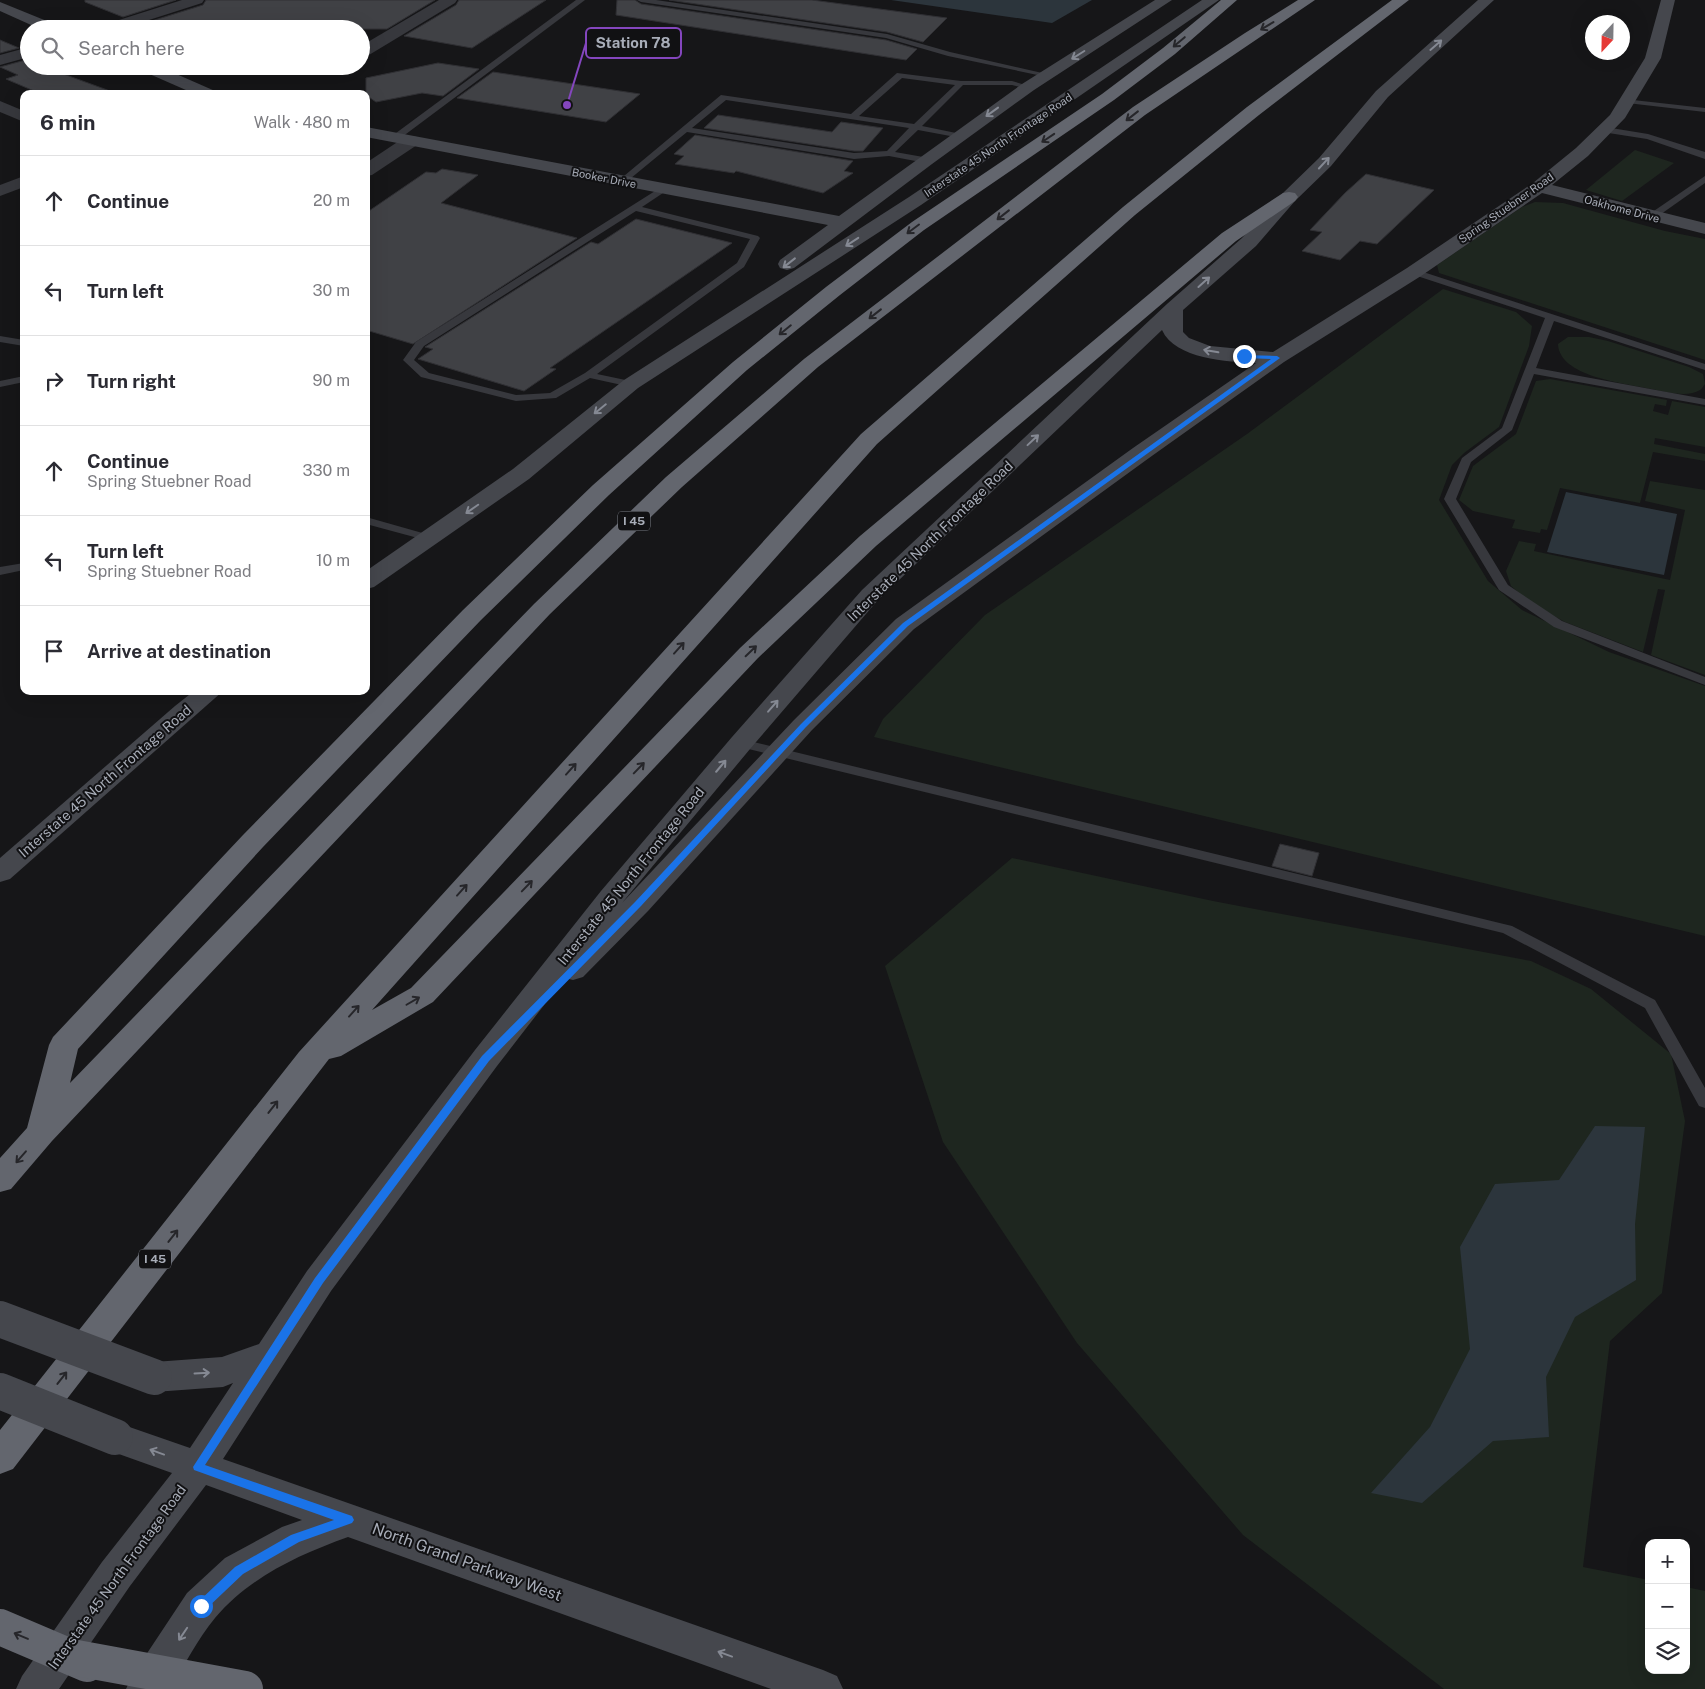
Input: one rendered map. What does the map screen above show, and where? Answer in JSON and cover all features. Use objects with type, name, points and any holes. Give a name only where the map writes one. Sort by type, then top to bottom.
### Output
[{"type":"highway","points":[[41,1134],[64,1045],[267,826],[472,615],[601,490],[740,366],[833,291],[918,226],[1108,97],[1169,51],[1230,0]]},
{"type":"highway","name":"I 45","points":[[0,1180],[41,1134],[542,609],[674,482],[811,363],[1138,111],[1250,36],[1308,0]]},
{"type":"highway","name":"I 45","points":[[0,1458],[310,1060],[869,439],[1129,211],[1253,112],[1402,0]]},
{"type":"highway","points":[[310,1060],[422,996],[749,653],[868,541],[1229,237],[1289,196]]},
{"type":"highway","points":[[0,1627],[146,1689]]},
{"type":"highway","points":[[70,1657],[245,1689]]},
{"type":"main road","points":[[631,384],[841,222],[958,136],[1046,75],[1165,0]]},
{"type":"main road","name":"Interstate 45 North Frontage Road","points":[[370,579],[521,474],[631,384],[915,201],[1212,0]]},
{"type":"main road","name":"Interstate 45 North Frontage Road","points":[[36,1689],[116,1574],[198,1467],[319,1280],[486,1058],[610,898],[741,743],[870,596],[1174,308],[1248,242],[1289,196],[1325,162],[1382,94],[1487,0]]},
{"type":"main road","name":"Spring Stuebner Road","points":[[486,1058],[638,904],[779,752],[905,624],[1277,358],[1414,272],[1539,187],[1582,152],[1617,118],[1653,58],[1668,0]]},
{"type":"main road","points":[[0,6],[33,20]]},
{"type":"main road","points":[[165,75],[200,90]]},
{"type":"main road","name":"Booker Drive","points":[[370,133],[841,222]]},
{"type":"main road","name":"Oakhome Drive","points":[[1539,187],[1651,217],[1705,229]]},
{"type":"main road","points":[[1174,308],[1172,329],[1175,336],[1183,343],[1208,351],[1277,358]]},
{"type":"main road","name":"Interstate 45 North Frontage Road","points":[[0,873],[184,711],[206,695]]},
{"type":"main road","points":[[0,1319],[154,1377],[223,1372],[270,1356]]},
{"type":"main road","name":"North Grand Parkway West","points":[[0,1391],[115,1437],[822,1689]]},
{"type":"main road","points":[[146,1689],[201,1606],[239,1570],[295,1539],[348,1520]]},
{"type":"street","points":[[133,20],[194,0]]},
{"type":"street","points":[[370,48],[450,0]]},
{"type":"street","points":[[0,60],[20,54]]},
{"type":"street","points":[[0,106],[20,115]]},
{"type":"street","points":[[370,168],[403,139]]},
{"type":"street","points":[[0,191],[20,183]]},
{"type":"lane","points":[[403,139],[581,0]]},
{"type":"lane","points":[[641,0],[887,36],[948,54],[1046,75]]},
{"type":"lane","points":[[852,118],[900,75],[961,83],[1012,83],[1028,87]]},
{"type":"lane","points":[[889,153],[961,83]]},
{"type":"lane","points":[[622,181],[724,97],[958,136]]},
{"type":"lane","points":[[1627,101],[1705,110]]},
{"type":"lane","points":[[685,130],[854,156],[889,153],[926,160]]},
{"type":"lane","points":[[1605,130],[1648,137],[1704,154],[1705,156]]},
{"type":"lane","points":[[1651,217],[1705,179]]},
{"type":"lane","points":[[635,208],[755,238],[742,265],[589,375],[552,396],[516,398],[425,375],[408,360],[420,344],[663,189]]},
{"type":"lane","points":[[1414,272],[1705,366]]},
{"type":"lane","points":[[1551,316],[1507,430],[1466,460],[1450,500],[1503,587],[1558,624],[1705,681]]},
{"type":"lane","points":[[0,339],[20,342]]},
{"type":"lane","points":[[1530,370],[1705,402]]},
{"type":"lane","points":[[589,375],[631,384]]},
{"type":"lane","points":[[0,384],[20,380]]},
{"type":"lane","points":[[370,521],[429,538]]},
{"type":"lane","points":[[0,571],[20,567]]},
{"type":"lane","points":[[741,743],[1507,929],[1650,1004],[1705,1102]]},
{"type":"shaded area","points":[[891,0],[1092,0],[1052,23]]},
{"type":"shaded area","points":[[1635,150],[1674,163],[1622,201],[1586,190]]},
{"type":"shaded area","points":[[1535,202],[1563,203],[1665,231],[1705,239],[1705,360],[1439,273],[1437,265],[1522,207]]},
{"type":"shaded area","points":[[1443,289],[1516,312],[1532,326],[1529,346],[1499,427],[1464,453],[1452,465],[1439,500],[1488,581],[1522,610],[1609,652],[1705,686],[1705,936],[874,737],[883,719],[985,615],[1247,434]]},
{"type":"shaded area","points":[[1568,337],[1589,337],[1608,341],[1689,367],[1703,374],[1705,384],[1701,390],[1694,393],[1680,394],[1622,384],[1593,376],[1569,364],[1561,355],[1558,344]]},
{"type":"shaded area","points":[[1550,379],[1667,400],[1666,406],[1655,404],[1653,411],[1668,415],[1672,401],[1705,407],[1705,447],[1655,438],[1654,444],[1705,454],[1705,461],[1653,452],[1640,503],[1560,488],[1547,530],[1541,529],[1540,533],[1512,528],[1515,520],[1473,511],[1459,500],[1473,466],[1516,434],[1536,381]]},
{"type":"shaded area","points":[[1650,481],[1705,490],[1705,675],[1651,655],[1665,590],[1658,589],[1643,652],[1565,622],[1532,604],[1511,586],[1506,571],[1519,541],[1536,544],[1534,551],[1670,580],[1685,510],[1645,501]]},
{"type":"shaded area","points":[[1566,492],[1677,514],[1664,575],[1547,552]]},
{"type":"shaded area","points":[[1012,858],[1213,901],[1531,961],[1591,989],[1671,1054],[1685,1121],[1662,1293],[1610,1341],[1583,1567],[1645,1579],[1645,1674],[1690,1674],[1690,1588],[1705,1591],[1705,1689],[1444,1689],[1243,1535],[1077,1343],[943,1142],[885,966]]},
{"type":"shaded area","points":[[1595,1126],[1645,1127],[1635,1224],[1636,1280],[1575,1317],[1546,1377],[1549,1437],[1493,1441],[1422,1503],[1371,1493],[1430,1427],[1470,1349],[1460,1247],[1495,1184],[1559,1180]]},
{"type":"building","points":[[85,0],[176,0],[123,17],[85,2]]},
{"type":"building","points":[[206,0],[435,0],[387,29],[370,29],[370,20],[155,20],[203,5]]},
{"type":"building","points":[[459,0],[546,0],[472,48],[404,36],[456,5]]},
{"type":"building","points":[[617,0],[635,0],[641,4],[886,40],[917,49],[906,60],[616,15]]},
{"type":"building","points":[[669,0],[812,0],[947,18],[923,42],[887,32]]},
{"type":"building","points":[[0,40],[19,48],[0,53]]},
{"type":"building","points":[[20,61],[20,75],[66,75],[107,90],[32,90],[6,79],[18,75],[0,67]]},
{"type":"building","points":[[438,63],[479,69],[443,96],[422,93],[376,102],[370,98],[370,90],[366,90],[366,78]]},
{"type":"building","points":[[493,72],[640,94],[606,122],[457,98]]},
{"type":"building","points":[[718,115],[832,132],[841,122],[883,128],[863,151],[854,151],[704,128]]},
{"type":"building","points":[[695,135],[853,161],[844,171],[853,173],[823,193],[736,171],[734,173],[675,164],[684,156],[674,154]]},
{"type":"building","points":[[442,169],[478,175],[441,203],[577,238],[413,344],[370,331],[370,210],[426,172],[436,173]]},
{"type":"building","points":[[1366,174],[1434,190],[1377,244],[1360,241],[1340,260],[1302,251],[1322,232],[1310,230]]},
{"type":"building","points":[[636,219],[732,243],[550,368],[556,369],[524,391],[418,359],[433,349],[425,347],[591,242],[598,244]]},
{"type":"building","points":[[1280,844],[1319,853],[1312,876],[1272,866]]},
{"type":"place","name":"Station 78","points":[[567,105]]},
{"type":"route","points":[[201,1606],[239,1570],[295,1539],[348,1520],[198,1467],[319,1280],[486,1058],[638,904],[803,725],[905,624],[1141,453],[1277,358],[1244,356]]}]
